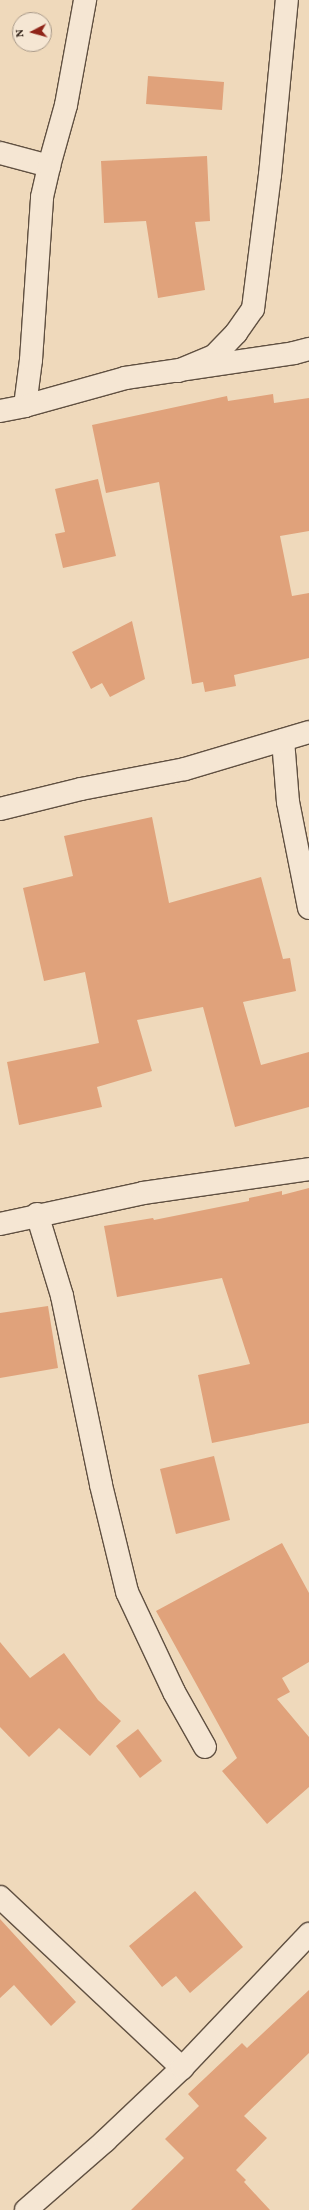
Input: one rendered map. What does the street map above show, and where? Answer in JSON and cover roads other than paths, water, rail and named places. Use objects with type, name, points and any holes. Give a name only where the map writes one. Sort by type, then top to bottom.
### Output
[{"type":"street","points":[[25,406],[31,360],[42,198],[49,166],[66,105],[85,0]]},
{"type":"street","points":[[178,371],[214,356],[236,333],[253,309],[270,175],[287,0]]},
{"type":"street","points":[[0,153],[49,166]]},
{"type":"street","points":[[0,411],[25,406],[125,378],[294,353],[309,349]]},
{"type":"street","points":[[0,809],[81,789],[185,769],[309,732]]},
{"type":"street","points":[[283,740],[288,802],[309,908]]},
{"type":"street","points":[[0,1224],[37,1214],[143,1193],[309,1169]]},
{"type":"street","points":[[37,1214],[62,1296],[101,1485],[127,1592],[174,1692],[205,1747]]},
{"type":"street","points":[[0,1896],[182,2068]]},
{"type":"street","points":[[26,2210],[105,2141],[182,2068],[309,1934]]}]
